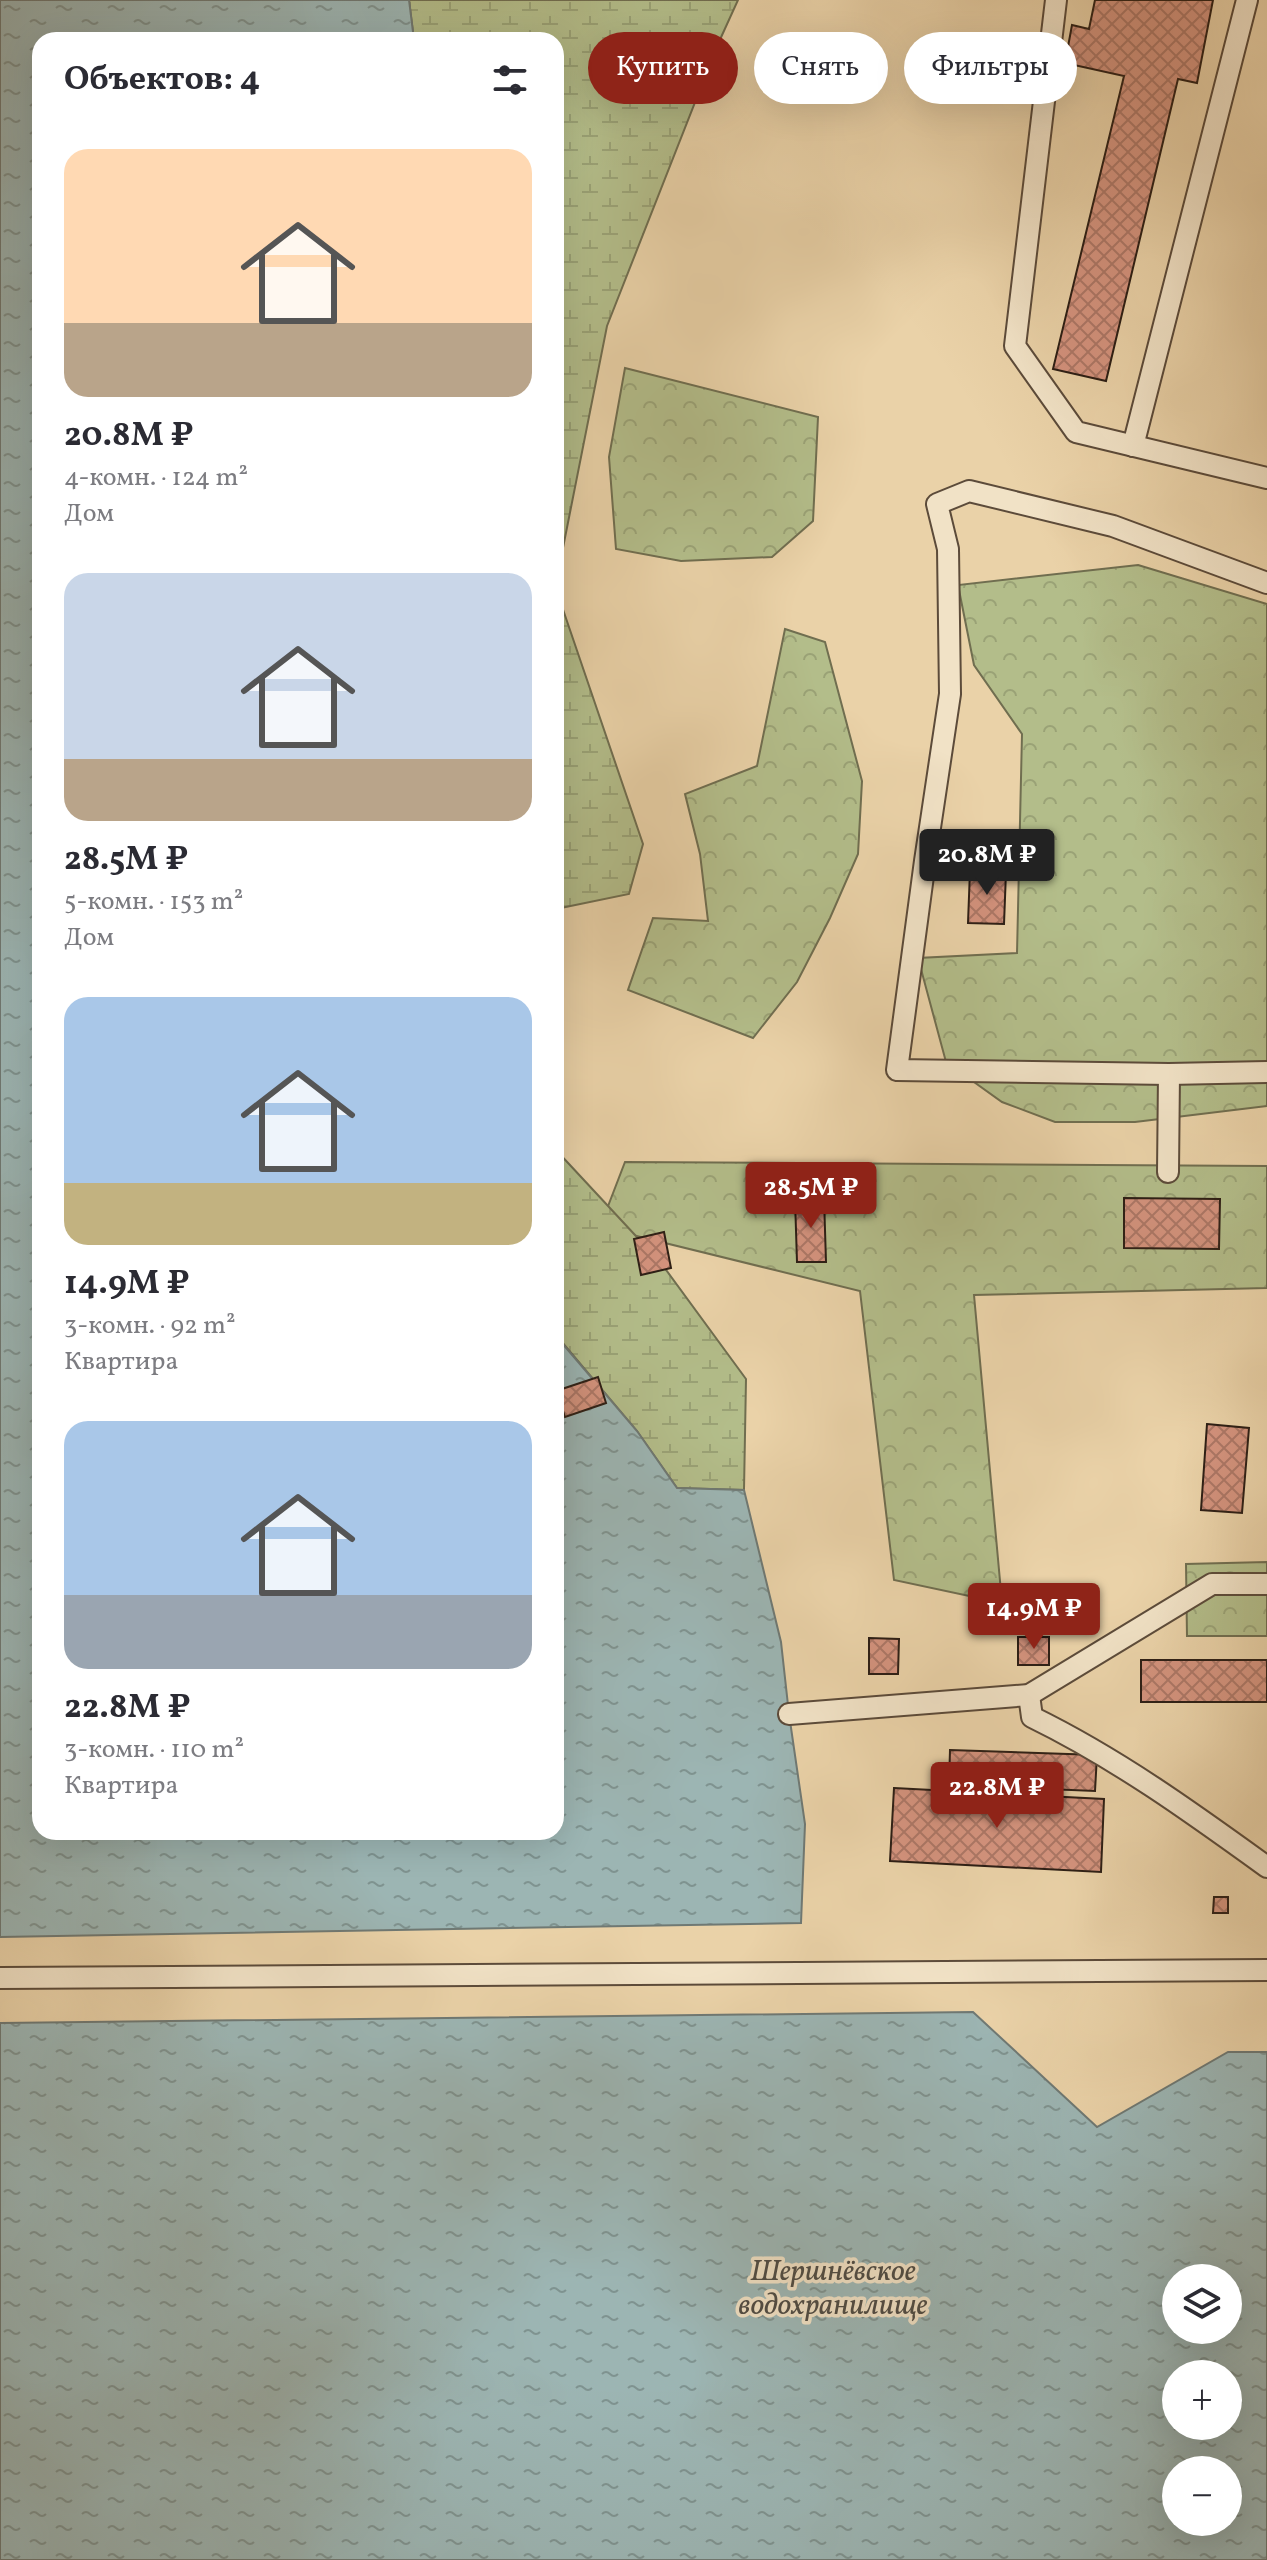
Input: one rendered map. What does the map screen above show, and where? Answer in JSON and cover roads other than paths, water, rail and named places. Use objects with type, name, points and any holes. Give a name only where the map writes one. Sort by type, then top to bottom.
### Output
[{"type":"lane","points":[[1056,0],[1015,346],[1076,432],[1267,478]]},
{"type":"lane","points":[[1133,446],[1247,0]]},
{"type":"lane","points":[[1267,583],[1113,526],[969,491],[937,504],[948,549],[950,694],[897,1070],[1169,1074],[1267,1072]]},
{"type":"lane","points":[[1168,1172],[1169,1074]]},
{"type":"lane","points":[[789,1714],[1029,1695],[1212,1584],[1267,1584]]},
{"type":"lane","points":[[1029,1695],[1032,1717],[1069,1735],[1163,1792],[1267,1867]]},
{"type":"lane","points":[[0,1978],[1267,1970]]},
{"type":"water","points":[[0,0],[409,0],[413,32],[32,32],[32,1840],[564,1840],[564,1345],[637,1431],[677,1488],[744,1490],[781,1642],[805,1824],[801,1923],[0,1937]]},
{"type":"water","name":"Шершнёвское водохранилище","points":[[973,2012],[1097,2127],[1228,2052],[1267,2052],[1267,2560],[0,2560],[0,2023]]}]
